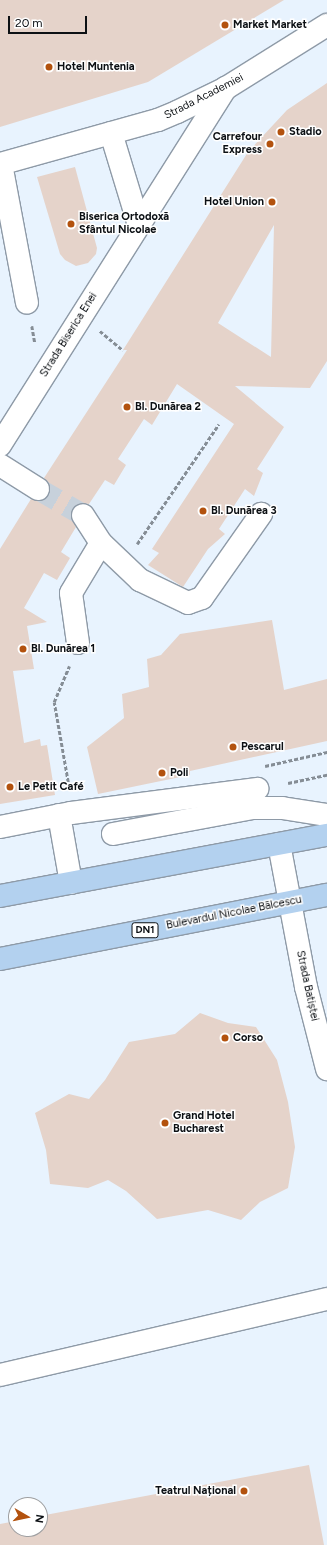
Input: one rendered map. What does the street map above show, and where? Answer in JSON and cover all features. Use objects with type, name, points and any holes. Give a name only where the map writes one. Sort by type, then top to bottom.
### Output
[{"type":"main road","points":[[0,896],[327,835]]},
{"type":"main road","name":"Bulevardul Nicolae Bălcescu","points":[[0,959],[327,895]]},
{"type":"street","name":"Strada Academiei","points":[[0,164],[164,117],[226,88],[327,26]]},
{"type":"street","name":"Strada Biserica Enei","points":[[0,445],[226,88]]},
{"type":"street","points":[[111,133],[139,225]]},
{"type":"street","points":[[0,164],[27,303]]},
{"type":"street","points":[[0,465],[38,489]]},
{"type":"street","points":[[83,515],[101,543],[140,580],[188,603],[202,598],[261,514]]},
{"type":"street","points":[[78,643],[71,593],[101,543]]},
{"type":"street","points":[[0,827],[65,814],[257,789]]},
{"type":"street","points":[[113,834],[252,808],[282,808],[327,815]]},
{"type":"street","points":[[65,814],[71,883]]},
{"type":"street","name":"Strada Batiștei","points":[[279,844],[308,994],[327,1069]]},
{"type":"street","points":[[0,1375],[327,1299]]},
{"type":"path","points":[[123,565],[219,424]]},
{"type":"path","points":[[65,814],[72,807],[54,702],[78,643]]},
{"type":"path","points":[[282,784],[327,775]]},
{"type":"building","points":[[0,0],[284,0],[148,82],[0,127]]},
{"type":"building","points":[[327,83],[327,361],[310,388],[235,386],[284,427],[257,469],[263,473],[254,496],[245,489],[219,529],[225,534],[208,549],[183,587],[148,565],[159,553],[152,549],[234,424],[177,384],[152,425],[144,419],[118,459],[126,465],[114,485],[105,480],[89,504],[77,504],[72,509],[71,516],[76,527],[61,552],[70,558],[57,580],[44,573],[24,608],[47,622],[27,626],[34,669],[13,671],[24,743],[40,739],[41,746],[47,745],[55,795],[0,804],[0,549],[31,499],[38,501],[44,500],[48,496],[50,489],[49,483],[44,478],[127,350],[123,350],[248,152],[287,110]],"holes":[[[274,225],[271,357],[218,323]]]},
{"type":"building","name":"Biserica Ortodoxă Sfântul Nicolae","points":[[75,167],[97,248],[96,254],[88,263],[76,266],[65,260],[60,254],[37,177]]},
{"type":"building","points":[[272,620],[284,690],[327,679],[327,741],[190,771],[190,775],[98,794],[87,747],[124,718],[122,694],[149,687],[147,659],[161,655],[180,634]]},
{"type":"building","name":"Grand Hotel Bucharest","points":[[200,1013],[228,1023],[256,1027],[277,1060],[288,1102],[295,1147],[288,1188],[260,1202],[241,1220],[208,1210],[157,1219],[126,1191],[108,1180],[88,1188],[50,1184],[46,1150],[35,1113],[69,1094],[89,1099],[105,1080],[129,1042],[175,1034]]},
{"type":"building","name":"Teatrul Național","points":[[309,1465],[324,1545],[0,1545],[0,1524],[8,1522],[8,1537],[48,1537],[48,1514]]},
{"type":"tunnel","points":[[38,489],[83,515]]},
{"type":"place","name":"Market Market","points":[[225,25]]},
{"type":"place","name":"Hotel Muntenia","points":[[49,67]]},
{"type":"place","name":"Stadio","points":[[281,132]]},
{"type":"place","name":"Carrefour Express","points":[[270,144]]},
{"type":"place","name":"Hotel Union","points":[[272,202]]},
{"type":"place","name":"Biserica Ortodoxă Sfântul Nicolae","points":[[71,224]]},
{"type":"place","name":"Bl. Dunărea 2","points":[[127,407]]},
{"type":"place","name":"Bl. Dunărea 3","points":[[203,511]]},
{"type":"place","name":"Bl. Dunărea 1","points":[[23,649]]},
{"type":"place","name":"Pescarul","points":[[233,747]]},
{"type":"place","name":"Poli","points":[[162,773]]},
{"type":"place","name":"Le Petit Café","points":[[10,787]]},
{"type":"place","name":"Corso","points":[[225,1038]]},
{"type":"place","name":"Grand Hotel Bucharest","points":[[165,1123]]},
{"type":"place","name":"Teatrul Național","points":[[244,1491]]}]
